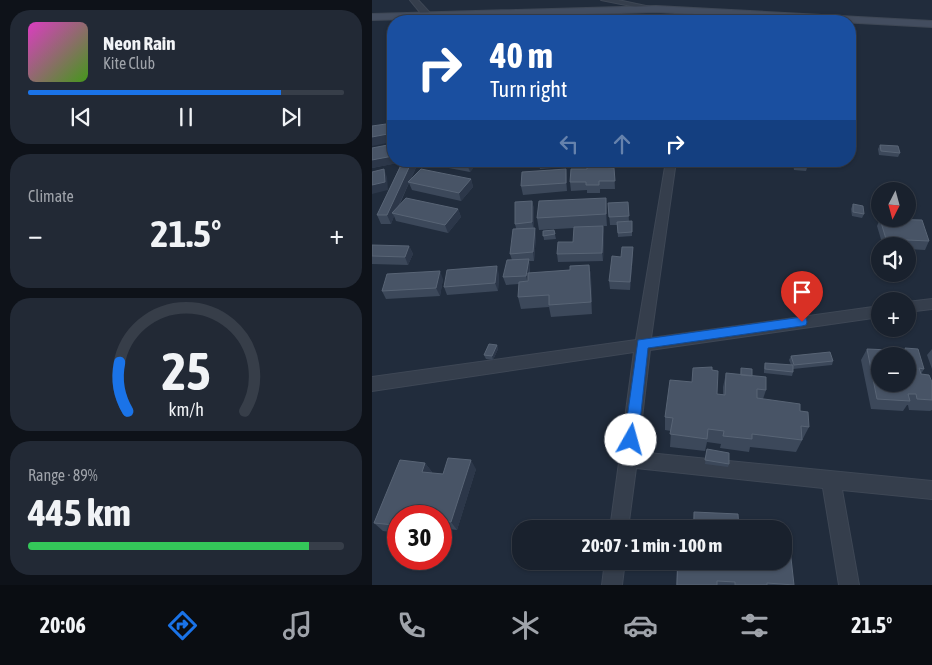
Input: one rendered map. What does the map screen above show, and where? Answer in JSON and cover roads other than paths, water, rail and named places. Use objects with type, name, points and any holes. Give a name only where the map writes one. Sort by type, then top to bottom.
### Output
[{"type":"street","points":[[414,0],[427,15],[656,10]]},
{"type":"street","points":[[605,0],[688,15]]},
{"type":"street","points":[[372,17],[387,16]]},
{"type":"street","points":[[856,21],[932,24]]},
{"type":"street","points":[[620,520],[643,344],[671,167]]},
{"type":"street","points":[[916,307],[932,304]]},
{"type":"street","points":[[372,384],[871,312]]},
{"type":"street","points":[[628,459],[932,490]]},
{"type":"street","points":[[831,479],[849,585]]},
{"type":"street","points":[[612,585],[614,570]]}]
